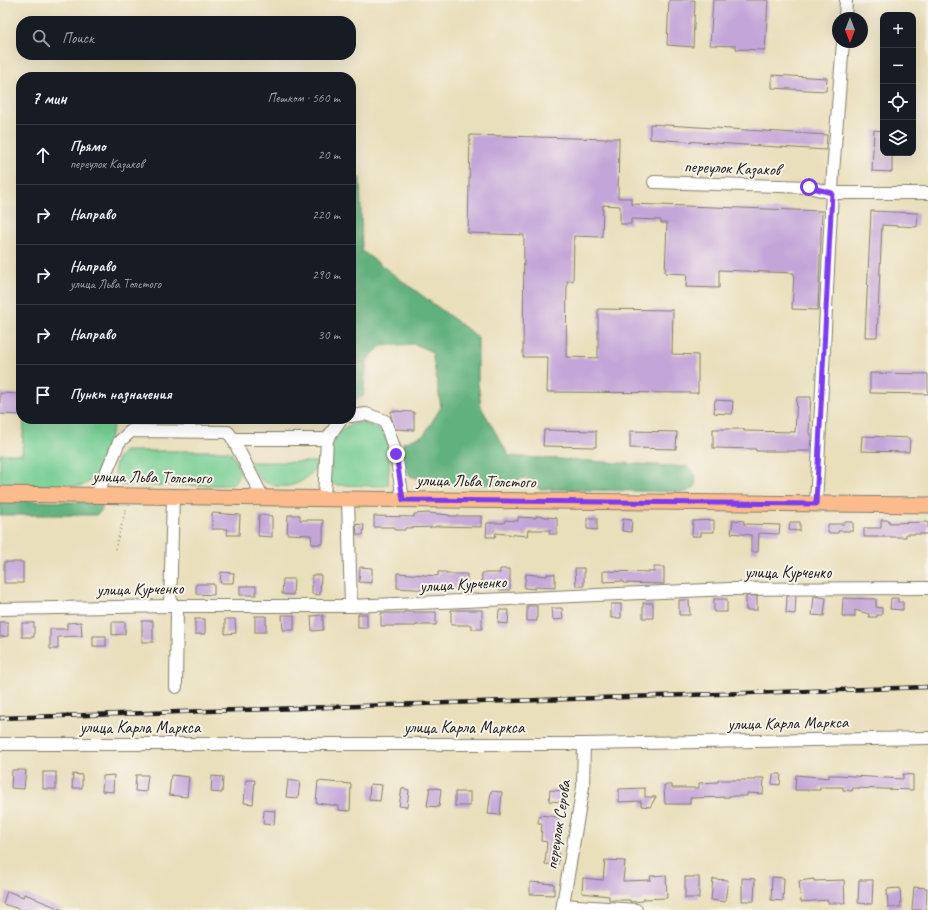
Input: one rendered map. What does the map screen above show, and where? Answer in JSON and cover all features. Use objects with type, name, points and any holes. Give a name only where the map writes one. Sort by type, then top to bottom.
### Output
[{"type":"main road","name":"улица Льва Толстого","points":[[0,494],[403,500],[928,505]]},
{"type":"street","points":[[845,12],[846,0]]},
{"type":"street","points":[[816,504],[832,193],[843,48]]},
{"type":"street","name":"переулок Казаков","points":[[654,182],[809,187],[832,193],[928,193]]},
{"type":"street","points":[[356,415],[366,414],[385,421],[396,454],[403,500]]},
{"type":"street","points":[[324,499],[327,439],[338,424]]},
{"type":"street","points":[[97,495],[119,442],[131,431],[228,432],[234,439],[263,498]]},
{"type":"street","points":[[234,439],[327,439]]},
{"type":"street","points":[[173,496],[173,606],[176,687]]},
{"type":"street","points":[[348,499],[351,606]]},
{"type":"street","name":"улица Курченко","points":[[0,609],[173,606],[351,606],[729,589],[928,588]]},
{"type":"street","name":"улица Карла Маркса","points":[[0,744],[584,744],[928,738]]},
{"type":"street","name":"переулок Серова","points":[[563,907],[583,787],[584,744]]},
{"type":"street","points":[[563,907],[636,910]]},
{"type":"path","points":[[115,549],[130,495]]},
{"type":"green space","points":[[356,178],[360,178],[362,251],[478,337],[478,383],[481,407],[509,456],[688,467],[696,475],[695,487],[686,492],[539,489],[533,481],[522,478],[511,485],[436,483],[410,476],[403,460],[403,443],[424,435],[441,407],[432,352],[415,344],[381,346],[367,360],[363,396],[356,400]]},
{"type":"green space","points":[[361,423],[373,426],[381,431],[386,438],[389,455],[388,485],[335,485],[331,483],[331,453],[336,436],[341,430],[349,425]]},
{"type":"green space","points":[[24,424],[114,424],[102,467],[95,478],[82,486],[0,485],[0,454],[22,454]]},
{"type":"green space","points":[[125,451],[228,451],[232,454],[241,473],[232,485],[122,486],[116,477],[115,468],[118,459]]},
{"type":"green space","points":[[248,462],[319,462],[308,477],[301,482],[293,485],[276,486],[259,478]]},
{"type":"green space","points":[[0,500],[102,503],[102,510],[96,515],[0,515]]},
{"type":"building","points":[[669,0],[695,0],[693,47],[667,45]]},
{"type":"building","points":[[713,0],[768,0],[765,50],[736,49],[736,46],[710,45]]},
{"type":"building","points":[[772,75],[827,78],[826,91],[772,88]]},
{"type":"building","points":[[650,124],[827,135],[826,150],[650,139]]},
{"type":"building","points":[[874,130],[880,131],[880,156],[892,156],[892,172],[872,171]]},
{"type":"building","points":[[470,135],[606,139],[619,138],[618,198],[631,198],[631,204],[822,211],[818,310],[792,309],[794,273],[719,270],[719,288],[686,287],[687,274],[665,273],[667,223],[661,223],[661,220],[631,219],[631,224],[620,224],[620,206],[603,205],[602,237],[574,236],[573,281],[567,281],[566,357],[598,358],[598,309],[673,310],[672,354],[698,355],[698,393],[547,392],[548,357],[523,357],[524,235],[468,233]]},
{"type":"building","points":[[871,211],[918,213],[917,227],[882,225],[877,337],[865,337]]},
{"type":"building","points":[[870,373],[928,374],[928,394],[870,393]]},
{"type":"building","points":[[0,393],[16,394],[16,415],[0,414]]},
{"type":"building","points":[[797,397],[811,397],[809,433],[811,433],[810,451],[756,451],[756,449],[713,448],[713,429],[795,432]]},
{"type":"building","points":[[715,400],[733,401],[732,414],[714,413]]},
{"type":"building","points":[[391,411],[414,412],[414,430],[395,429]]},
{"type":"building","points":[[544,430],[596,431],[596,447],[543,446]]},
{"type":"building","points":[[630,431],[677,432],[676,449],[630,448]]},
{"type":"building","points":[[862,436],[910,438],[909,452],[861,451]]},
{"type":"building","points":[[212,513],[240,515],[239,535],[227,535],[228,529],[212,529]]},
{"type":"building","points":[[429,513],[449,516],[481,516],[481,527],[436,526],[395,530],[395,527],[374,527],[374,516],[414,517],[414,514]]},
{"type":"building","points":[[259,515],[272,516],[272,537],[258,536]]},
{"type":"building","points":[[288,515],[300,515],[300,520],[323,520],[323,544],[312,544],[311,535],[287,534]]},
{"type":"building","points":[[536,516],[557,518],[557,534],[549,534],[550,530],[528,530],[527,536],[496,533],[495,537],[486,537],[487,523],[504,523],[505,520],[518,521],[518,517],[536,518]]},
{"type":"building","points":[[587,518],[597,518],[597,530],[587,529]]},
{"type":"building","points":[[623,519],[632,520],[631,532],[622,531]]},
{"type":"building","points":[[714,520],[714,532],[701,532],[701,536],[692,536],[693,521]]},
{"type":"building","points":[[733,520],[744,521],[744,524],[780,525],[779,534],[759,533],[758,552],[751,552],[751,535],[731,533]]},
{"type":"building","points":[[881,520],[889,520],[889,523],[928,522],[928,534],[906,534],[906,537],[864,537],[864,528],[881,528]]},
{"type":"building","points":[[790,522],[800,522],[800,531],[789,530]]},
{"type":"building","points":[[844,522],[853,522],[853,531],[828,533],[828,524],[844,524]]},
{"type":"building","points":[[356,524],[364,525],[363,535],[357,535]]},
{"type":"building","points":[[4,562],[23,562],[23,583],[4,583]]},
{"type":"building","points":[[360,567],[372,568],[372,583],[359,582]]},
{"type":"building","points":[[654,567],[664,567],[664,584],[623,583],[623,581],[603,582],[603,571],[654,572]]},
{"type":"building","points":[[575,568],[584,568],[584,586],[576,586]]},
{"type":"building","points":[[500,569],[510,569],[510,590],[499,590],[500,587],[481,587],[482,573],[500,573]]},
{"type":"building","points":[[221,572],[234,573],[233,583],[220,583]]},
{"type":"building","points":[[438,572],[446,572],[446,574],[467,574],[467,589],[445,589],[445,591],[397,588],[397,573],[438,576]]},
{"type":"building","points":[[526,574],[547,576],[547,574],[555,574],[555,588],[524,588]]},
{"type":"building","points":[[312,575],[321,575],[320,595],[312,594]]},
{"type":"building","points":[[283,579],[294,579],[293,595],[282,594]]},
{"type":"building","points":[[196,584],[214,584],[214,595],[196,594]]},
{"type":"building","points":[[240,586],[256,586],[256,595],[240,595]]},
{"type":"building","points":[[746,596],[757,596],[757,610],[746,610]]},
{"type":"building","points":[[787,596],[796,596],[795,614],[786,613]]},
{"type":"building","points":[[814,596],[826,598],[824,616],[812,615]]},
{"type":"building","points":[[843,598],[876,599],[876,607],[882,608],[882,615],[877,615],[877,617],[869,617],[869,614],[855,610],[855,617],[842,617]]},
{"type":"building","points":[[891,598],[898,598],[898,602],[903,602],[903,610],[890,609]]},
{"type":"building","points":[[714,599],[727,599],[727,612],[714,612]]},
{"type":"building","points":[[679,600],[689,600],[690,615],[679,615]]},
{"type":"building","points":[[643,603],[653,603],[653,618],[643,618]]},
{"type":"building","points":[[611,604],[621,604],[621,618],[611,618]]},
{"type":"building","points":[[527,606],[537,606],[537,621],[527,621]]},
{"type":"building","points":[[552,608],[562,608],[563,619],[553,620]]},
{"type":"building","points":[[451,610],[482,610],[482,629],[472,629],[472,625],[451,625]]},
{"type":"building","points":[[499,610],[509,610],[508,624],[498,623]]},
{"type":"building","points":[[436,612],[436,625],[381,626],[381,613]]},
{"type":"building","points":[[358,614],[367,614],[367,628],[358,628]]},
{"type":"building","points":[[282,615],[294,615],[294,630],[283,630]]},
{"type":"building","points":[[323,615],[323,630],[312,631],[311,616]]},
{"type":"building","points":[[255,616],[266,616],[266,632],[255,632]]},
{"type":"building","points":[[195,619],[205,619],[205,634],[195,634]]},
{"type":"building","points":[[225,619],[235,619],[236,633],[225,634]]},
{"type":"building","points":[[142,621],[153,621],[153,642],[142,642]]},
{"type":"building","points":[[0,622],[8,622],[8,636],[0,637]]},
{"type":"building","points":[[81,622],[82,636],[58,637],[58,649],[50,649],[50,629],[67,629],[67,623]]},
{"type":"building","points":[[112,622],[125,622],[125,634],[112,635]]},
{"type":"building","points":[[22,623],[34,623],[34,637],[22,637]]},
{"type":"building","points":[[93,636],[106,636],[106,646],[93,646]]},
{"type":"building","points":[[12,770],[26,770],[24,789],[11,788]]},
{"type":"building","points":[[43,772],[56,772],[56,789],[43,789]]},
{"type":"building","points":[[73,774],[82,775],[82,788],[72,788]]},
{"type":"building","points":[[773,774],[781,774],[780,785],[772,784]]},
{"type":"building","points":[[903,774],[913,775],[913,790],[853,788],[852,791],[843,790],[843,787],[820,787],[820,790],[795,790],[796,775],[829,778],[829,775],[837,775],[903,779]]},
{"type":"building","points":[[114,775],[113,792],[102,791],[103,776]]},
{"type":"building","points":[[136,775],[148,775],[146,792],[135,791]]},
{"type":"building","points":[[171,775],[189,777],[187,797],[169,795]]},
{"type":"building","points":[[212,776],[223,777],[222,793],[211,792]]},
{"type":"building","points":[[756,778],[764,778],[763,794],[747,793],[747,796],[690,798],[690,804],[665,804],[664,785],[672,785],[672,788],[699,788],[699,783],[718,782],[718,780],[756,780]]},
{"type":"building","points":[[246,780],[255,780],[253,804],[244,803]]},
{"type":"building","points":[[288,780],[300,782],[298,798],[286,797]]},
{"type":"building","points":[[318,781],[351,784],[350,811],[339,810],[339,806],[316,803]]},
{"type":"building","points":[[370,784],[382,785],[380,801],[369,800]]},
{"type":"building","points":[[430,787],[441,789],[439,807],[427,806]]},
{"type":"building","points":[[402,788],[409,790],[407,807],[399,806]]},
{"type":"building","points":[[645,788],[645,797],[656,797],[650,807],[641,806],[641,801],[619,802],[619,789]]},
{"type":"building","points":[[550,790],[565,791],[565,802],[549,801]]},
{"type":"building","points":[[491,791],[502,792],[500,815],[488,814]]},
{"type":"building","points":[[455,792],[470,792],[470,806],[455,806]]},
{"type":"building","points":[[264,810],[275,811],[274,825],[263,824]]},
{"type":"building","points":[[539,815],[559,817],[558,825],[556,825],[554,854],[559,854],[558,865],[545,864],[547,842],[541,841],[542,823],[538,823]]},
{"type":"building","points":[[605,860],[625,861],[623,881],[651,880],[650,876],[666,875],[667,898],[643,899],[643,901],[630,902],[630,900],[609,900],[609,896],[582,893],[583,878],[603,880]]},
{"type":"building","points":[[685,877],[699,877],[699,898],[685,898]]},
{"type":"building","points":[[772,877],[784,878],[783,901],[771,900]]},
{"type":"building","points":[[742,878],[755,879],[754,901],[742,901]]},
{"type":"building","points":[[713,879],[728,880],[725,902],[711,900]]},
{"type":"building","points":[[814,879],[814,881],[844,880],[845,903],[828,903],[828,900],[801,902],[799,881]]},
{"type":"building","points":[[859,880],[873,880],[872,904],[858,903]]},
{"type":"building","points":[[530,882],[554,884],[554,895],[530,894]]},
{"type":"building","points":[[914,887],[927,888],[926,910],[912,910]]},
{"type":"building","points":[[900,888],[901,907],[888,908],[887,889]]},
{"type":"building","points":[[7,891],[23,897],[24,894],[36,898],[63,910],[22,910],[3,904]]},
{"type":"railway","points":[[0,718],[928,687]]},
{"type":"route","points":[[396,454],[403,500],[816,504],[832,193],[809,187]]}]
